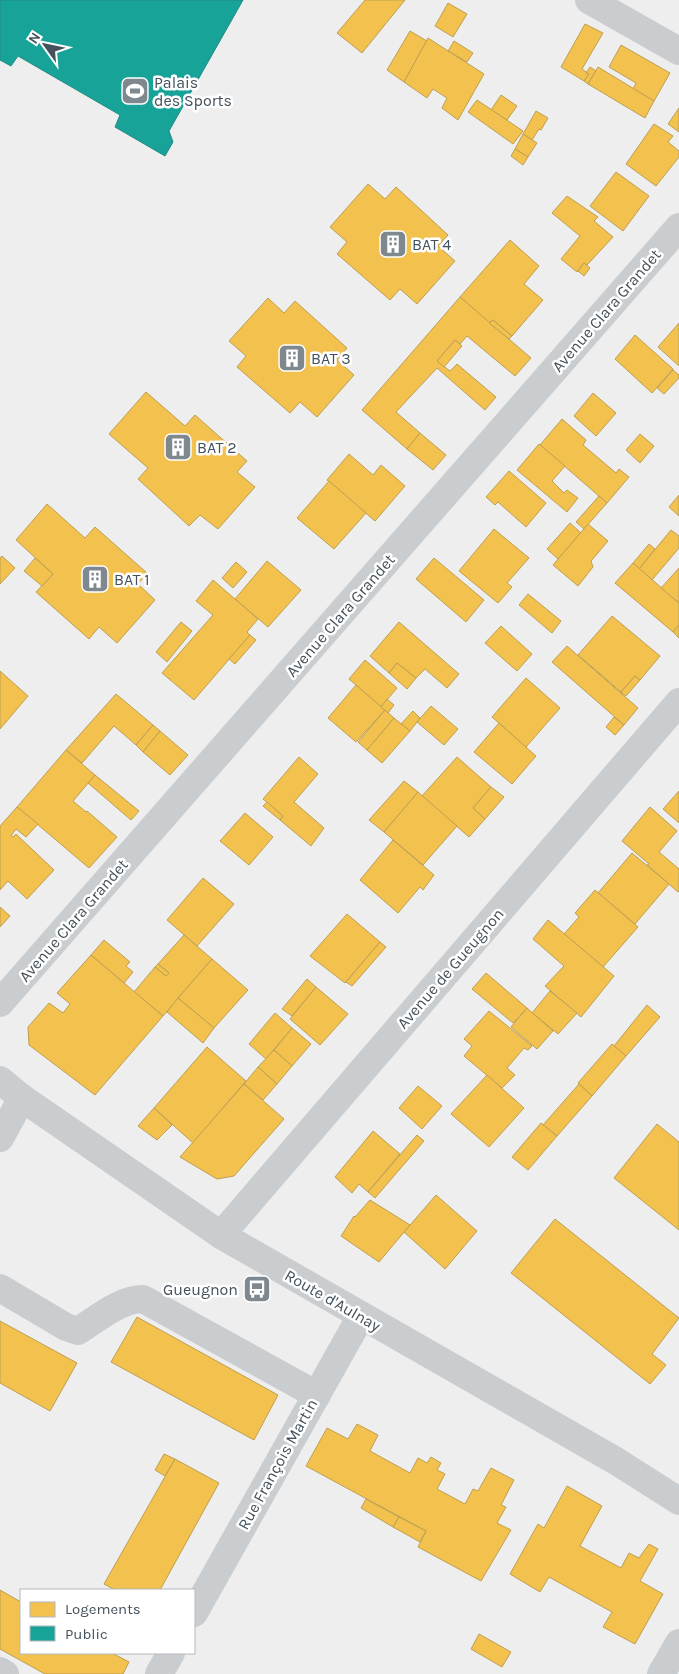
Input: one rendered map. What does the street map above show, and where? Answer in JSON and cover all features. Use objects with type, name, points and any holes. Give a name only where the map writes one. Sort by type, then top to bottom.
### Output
[{"type":"street","points":[[589,0],[679,51]]},
{"type":"street","name":"Avenue Clara Grandet","points":[[0,1003],[679,227]]},
{"type":"street","name":"Avenue de Gueugnon","points":[[221,1235],[679,702]]},
{"type":"street","name":"Route d'Aulnay","points":[[0,1080],[22,1098],[221,1235],[616,1462],[679,1501]]},
{"type":"street","points":[[0,1138],[22,1098]]},
{"type":"street","points":[[0,1288],[78,1331],[123,1303],[132,1299],[143,1299],[317,1395]]},
{"type":"street","name":"Rue François Martin","points":[[195,1611],[361,1316]]},
{"type":"street","points":[[661,1674],[679,1643]]},
{"type":"street","points":[[159,1674],[170,1654]]},
{"type":"street","points":[[0,1671],[5,1674]]},
{"type":"building: Logements","points":[[365,0],[405,0],[362,53],[337,33]]},
{"type":"building: Logements","points":[[448,3],[467,14],[453,37],[435,26]]},
{"type":"building: Logements","points":[[585,24],[603,33],[582,69],[589,74],[584,81],[561,67]]},
{"type":"building: Logements","points":[[410,31],[427,41],[404,82],[387,70]]},
{"type":"building: Logements","points":[[428,38],[484,74],[458,120],[442,108],[447,98],[433,89],[427,98],[404,82]]},
{"type":"building: Logements","points":[[454,41],[473,53],[467,62],[448,51]]},
{"type":"building: Logements","points":[[621,45],[670,73],[654,101],[633,89],[636,83],[609,67]]},
{"type":"building: Logements","points":[[590,67],[596,71],[588,84],[584,81],[589,74],[586,73]]},
{"type":"building: Logements","points":[[598,67],[654,101],[645,118],[588,84]]},
{"type":"building: Logements","points":[[501,95],[517,106],[507,120],[491,110]]},
{"type":"building: Logements","points":[[477,100],[523,131],[513,144],[468,112]]},
{"type":"building: Logements","points":[[679,108],[679,132],[668,124]]},
{"type":"building: Logements","points":[[536,111],[548,118],[532,140],[523,134]]},
{"type":"building: Logements","points":[[654,124],[673,136],[668,142],[679,151],[679,157],[656,186],[626,164]]},
{"type":"building: Logements","points":[[523,134],[537,143],[528,157],[515,149]]},
{"type":"building: Logements","points":[[515,149],[528,157],[523,165],[511,156]]},
{"type":"building: Logements","points":[[616,172],[649,196],[623,231],[590,206]]},
{"type":"building: Logements","name":"BAT 4","points":[[368,184],[385,199],[396,187],[448,235],[438,246],[455,261],[417,304],[400,289],[390,300],[337,254],[347,242],[330,227]]},
{"type":"building: Logements","points":[[567,196],[598,217],[594,221],[613,237],[587,265],[584,263],[577,272],[561,259],[580,236],[552,213]]},
{"type":"building: Logements","points":[[510,240],[539,266],[524,284],[543,300],[512,336],[493,320],[489,323],[460,297]]},
{"type":"building: Logements","points":[[584,263],[590,268],[584,276],[578,271]]},
{"type":"building: Logements","points":[[460,297],[531,358],[515,376],[467,336],[460,344],[455,340],[437,361],[450,371],[457,364],[496,397],[485,410],[437,368],[396,412],[420,433],[407,449],[362,410]]},
{"type":"building: Logements","name":"BAT 3","points":[[268,298],[284,313],[295,301],[347,348],[337,360],[354,375],[317,417],[300,402],[290,413],[237,367],[246,356],[229,341]]},
{"type":"building: Logements","points":[[493,320],[512,336],[509,339],[489,323]]},
{"type":"building: Logements","points":[[679,323],[679,366],[658,347]]},
{"type":"building: Logements","points":[[635,335],[673,369],[652,393],[615,359]]},
{"type":"building: Logements","points":[[455,340],[462,346],[444,367],[437,361]]},
{"type":"building: Logements","points":[[673,370],[679,375],[679,378],[664,394],[657,388]]},
{"type":"building: Logements","name":"BAT 2","points":[[146,392],[185,426],[195,415],[247,461],[237,472],[255,487],[218,529],[200,515],[189,526],[138,479],[148,468],[109,434]]},
{"type":"building: Logements","points":[[593,393],[616,413],[596,436],[574,416]]},
{"type":"building: Logements","points":[[562,419],[586,440],[583,445],[616,473],[619,469],[629,477],[607,503],[540,445]]},
{"type":"building: Logements","points":[[420,433],[446,455],[433,470],[407,449]]},
{"type":"building: Logements","points":[[640,434],[654,446],[640,463],[626,450]]},
{"type":"building: Logements","points":[[539,444],[565,466],[552,481],[564,493],[567,490],[578,498],[567,512],[517,470]]},
{"type":"building: Logements","points":[[349,454],[373,475],[381,465],[405,486],[375,521],[327,480]]},
{"type":"building: Logements","points":[[509,471],[546,503],[526,527],[498,502],[495,505],[486,497]]},
{"type":"building: Logements","points":[[329,481],[366,513],[334,549],[297,518]]},
{"type":"building: Logements","points":[[679,495],[679,516],[669,507]]},
{"type":"building: Logements","points":[[599,496],[607,503],[584,529],[576,522]]},
{"type":"building: Logements","name":"BAT 1","points":[[47,504],[85,538],[95,527],[147,573],[138,584],[155,600],[117,643],[99,627],[89,639],[36,592],[53,574],[16,540]]},
{"type":"building: Logements","points":[[570,523],[581,533],[558,559],[547,549]]},
{"type":"building: Logements","points":[[588,524],[608,541],[591,561],[593,567],[578,586],[553,565]]},
{"type":"building: Logements","points":[[494,529],[529,558],[507,583],[512,587],[498,603],[459,571]]},
{"type":"building: Logements","points":[[671,530],[679,536],[679,548],[652,580],[639,569]]},
{"type":"building: Logements","points":[[649,544],[655,549],[639,569],[633,563]]},
{"type":"building: Logements","points":[[2,556],[15,568],[0,584],[0,558]]},
{"type":"building: Logements","points":[[35,558],[53,574],[42,586],[24,571]]},
{"type":"building: Logements","points":[[434,558],[484,600],[466,622],[416,579]]},
{"type":"building: Logements","points":[[267,561],[301,590],[268,627],[235,599]]},
{"type":"building: Logements","points":[[236,562],[247,572],[233,588],[222,578]]},
{"type":"building: Logements","points":[[633,563],[679,603],[679,626],[673,632],[615,583]]},
{"type":"building: Logements","points":[[679,568],[679,603],[661,588]]},
{"type":"building: Logements","points":[[213,580],[258,619],[247,632],[250,635],[194,700],[162,673],[213,615],[196,601]]},
{"type":"building: Logements","points":[[528,594],[561,621],[552,633],[519,605]]},
{"type":"building: Logements","points":[[612,616],[660,656],[640,680],[635,676],[621,692],[578,655]]},
{"type":"building: Logements","points":[[181,622],[192,631],[167,662],[156,652]]},
{"type":"building: Logements","points":[[399,622],[459,674],[447,688],[425,669],[416,678],[397,663],[389,673],[370,656]]},
{"type":"building: Logements","points":[[679,625],[679,638],[673,632]]},
{"type":"building: Logements","points":[[501,626],[532,654],[517,671],[485,643]]},
{"type":"building: Logements","points":[[250,635],[256,640],[235,664],[229,659]]},
{"type":"building: Logements","points":[[567,646],[638,708],[624,725],[552,662]]},
{"type":"building: Logements","points":[[365,660],[397,688],[381,707],[349,679]]},
{"type":"building: Logements","points":[[397,663],[416,678],[407,689],[389,673]]},
{"type":"building: Logements","points":[[0,671],[28,696],[0,729]]},
{"type":"building: Logements","points":[[635,676],[640,680],[626,696],[621,692]]},
{"type":"building: Logements","points":[[526,678],[560,708],[526,747],[492,717]]},
{"type":"building: Logements","points":[[356,685],[385,710],[356,742],[328,718]]},
{"type":"building: Logements","points":[[116,694],[153,725],[136,745],[114,726],[82,763],[66,750]]},
{"type":"building: Logements","points":[[387,699],[394,705],[388,713],[381,707]]},
{"type":"building: Logements","points":[[431,706],[458,729],[444,745],[417,722]]},
{"type":"building: Logements","points":[[385,710],[394,718],[367,750],[358,742]]},
{"type":"building: Logements","points":[[413,711],[420,718],[410,731],[401,724]]},
{"type":"building: Logements","points":[[614,717],[624,725],[615,735],[606,727]]},
{"type":"building: Logements","points":[[394,718],[410,731],[382,763],[367,750]]},
{"type":"building: Logements","points":[[499,723],[536,756],[512,784],[474,752]]},
{"type":"building: Logements","points":[[153,725],[160,731],[143,752],[136,745]]},
{"type":"building: Logements","points":[[160,731],[188,755],[170,775],[143,752]]},
{"type":"building: Logements","points":[[66,750],[95,775],[73,801],[117,837],[89,868],[17,807]]},
{"type":"building: Logements","points":[[299,757],[318,774],[294,802],[324,828],[311,846],[280,820],[283,816],[263,799]]},
{"type":"building: Logements","points":[[457,757],[491,787],[473,808],[485,819],[469,837],[422,796]]},
{"type":"building: Logements","points":[[95,775],[139,811],[131,820],[88,783]]},
{"type":"building: Logements","points":[[404,781],[418,792],[384,832],[369,820]]},
{"type":"building: Logements","points":[[491,787],[504,797],[485,819],[473,808]]},
{"type":"building: Logements","points":[[679,791],[679,823],[663,809]]},
{"type":"building: Logements","points":[[418,792],[457,826],[423,865],[384,832]]},
{"type":"building: Logements","points":[[267,802],[283,816],[280,820],[263,806]]},
{"type":"building: Logements","points":[[17,807],[38,824],[26,837],[16,829],[11,836],[13,837],[16,834],[54,870],[27,899],[8,881],[0,890],[0,826]]},
{"type":"building: Logements","points":[[650,807],[677,831],[659,852],[679,869],[678,892],[622,841]]},
{"type":"building: Logements","points":[[245,813],[273,837],[249,865],[220,841]]},
{"type":"building: Logements","points":[[393,840],[434,875],[423,890],[420,887],[398,913],[360,880]]},
{"type":"building: Logements","points":[[632,853],[669,884],[635,924],[598,893]]},
{"type":"building: Logements","points":[[203,878],[234,904],[197,946],[167,920]]},
{"type":"building: Logements","points":[[595,890],[638,927],[603,967],[564,934],[579,917],[575,913]]},
{"type":"building: Logements","points":[[0,907],[10,916],[0,927]]},
{"type":"building: Logements","points":[[347,914],[380,942],[345,983],[310,956]]},
{"type":"building: Logements","points":[[548,920],[614,976],[581,1017],[545,986],[564,966],[533,939]]},
{"type":"building: Logements","points":[[184,935],[212,959],[163,1016],[134,992],[155,967],[166,976],[169,973],[158,964]]},
{"type":"building: Logements","points":[[104,940],[130,962],[126,966],[133,972],[124,983],[91,955]]},
{"type":"building: Logements","points":[[380,942],[386,947],[352,986],[346,982]]},
{"type":"building: Logements","points":[[91,955],[163,1016],[95,1095],[29,1045],[28,1027],[49,1003],[63,1013],[70,1004],[57,993]]},
{"type":"building: Logements","points":[[212,959],[248,990],[214,1028],[178,998]]},
{"type":"building: Logements","points":[[158,964],[169,973],[166,976],[155,967]]},
{"type":"building: Logements","points":[[486,973],[527,1008],[513,1023],[472,989]]},
{"type":"building: Logements","points":[[307,979],[316,987],[292,1016],[282,1009]]},
{"type":"building: Logements","points":[[316,987],[348,1014],[320,1045],[290,1019]]},
{"type":"building: Logements","points":[[550,991],[577,1013],[558,1034],[532,1013]]},
{"type":"building: Logements","points":[[178,998],[214,1028],[203,1043],[167,1012]]},
{"type":"building: Logements","points":[[647,1005],[660,1017],[626,1056],[614,1046]]},
{"type":"building: Logements","points":[[527,1008],[553,1031],[537,1049],[511,1027]]},
{"type":"building: Logements","points":[[489,1011],[532,1046],[528,1050],[524,1048],[507,1068],[515,1075],[502,1088],[464,1056],[472,1046],[464,1039]]},
{"type":"building: Logements","points":[[275,1013],[292,1028],[266,1059],[249,1044]]},
{"type":"building: Logements","points":[[292,1028],[311,1044],[292,1066],[274,1050]]},
{"type":"building: Logements","points":[[612,1044],[626,1056],[592,1096],[578,1083]]},
{"type":"building: Logements","points":[[207,1047],[246,1081],[193,1143],[154,1108]]},
{"type":"building: Logements","points":[[274,1050],[292,1066],[277,1084],[258,1067]]},
{"type":"building: Logements","points":[[258,1067],[277,1084],[263,1100],[244,1084]]},
{"type":"building: Logements","points":[[487,1075],[524,1108],[489,1147],[451,1114]]},
{"type":"building: Logements","points":[[244,1084],[284,1119],[234,1176],[217,1179],[180,1157]]},
{"type":"building: Logements","points":[[579,1084],[592,1096],[557,1136],[543,1125]]},
{"type":"building: Logements","points":[[418,1086],[442,1106],[422,1129],[399,1108]]},
{"type":"building: Logements","points":[[154,1108],[172,1125],[157,1140],[138,1126]]},
{"type":"building: Logements","points":[[541,1123],[557,1136],[528,1170],[512,1157]]},
{"type":"building: Logements","points":[[657,1124],[679,1142],[679,1230],[614,1178]]},
{"type":"building: Logements","points":[[373,1131],[400,1154],[368,1192],[359,1184],[352,1193],[335,1177]]},
{"type":"building: Logements","points":[[417,1135],[424,1141],[375,1198],[368,1192]]},
{"type":"building: Logements","points":[[436,1195],[477,1231],[445,1269],[404,1232]]},
{"type":"building: Logements","points":[[370,1200],[410,1225],[379,1262],[341,1236],[354,1216]]},
{"type":"building: Logements","points":[[555,1219],[679,1318],[652,1354],[666,1365],[650,1384],[511,1273]]},
{"type":"building: Logements","points":[[137,1317],[278,1395],[254,1440],[111,1362]]},
{"type":"building: Logements","points":[[0,1321],[77,1363],[50,1411],[0,1383]]},
{"type":"building: Logements","points":[[357,1424],[378,1435],[370,1451],[410,1473],[418,1458],[427,1463],[431,1457],[441,1463],[437,1470],[445,1474],[437,1489],[465,1504],[473,1489],[478,1491],[491,1468],[514,1480],[501,1505],[506,1507],[497,1523],[511,1530],[481,1581],[418,1547],[426,1531],[306,1466],[327,1428],[348,1439]]},
{"type":"building: Logements","points":[[164,1454],[175,1459],[165,1476],[155,1470]]},
{"type":"building: Logements","points":[[175,1459],[219,1483],[161,1589],[113,1589],[104,1584]]},
{"type":"building: Logements","points":[[567,1486],[602,1506],[580,1546],[621,1568],[629,1553],[639,1558],[649,1544],[658,1549],[640,1581],[663,1594],[635,1644],[603,1627],[612,1612],[549,1577],[540,1592],[510,1574],[538,1524],[544,1528]]},
{"type":"building: Logements","points":[[366,1499],[399,1517],[393,1527],[361,1508]]},
{"type":"building: Logements","points":[[399,1517],[426,1531],[420,1542],[393,1527]]},
{"type":"building: Logements","points":[[0,1590],[20,1601],[20,1654],[114,1654],[129,1662],[123,1674],[45,1674],[0,1649]]},
{"type":"building: Logements","points":[[479,1634],[511,1652],[502,1667],[471,1649]]},
{"type":"building: Public","name":"Palais des Sports","points":[[0,0],[243,0],[169,131],[173,142],[165,156],[115,127],[120,115],[18,56],[11,66],[0,60]]},
{"type":"place","name":"Palais des Sports","points":[[135,91]]},
{"type":"place","name":"BAT 4","points":[[393,244]]},
{"type":"place","name":"BAT 3","points":[[292,358]]},
{"type":"place","name":"BAT 2","points":[[178,447]]},
{"type":"place","name":"BAT 1","points":[[95,579]]},
{"type":"place","name":"Gueugnon","points":[[257,1289]]}]
